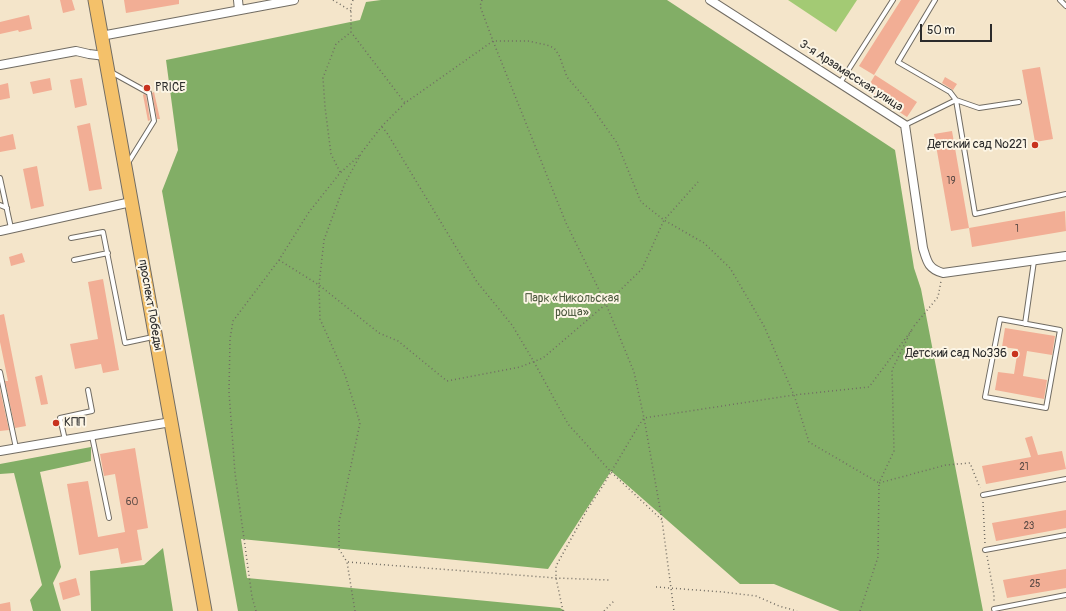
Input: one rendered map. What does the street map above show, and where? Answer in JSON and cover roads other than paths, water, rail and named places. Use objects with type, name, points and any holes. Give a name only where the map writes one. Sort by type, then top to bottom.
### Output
[{"type":"main road","name":"проспект Победы","points":[[95,0],[205,611]]},
{"type":"street","points":[[238,0],[239,10]]},
{"type":"street","points":[[101,36],[294,0]]},
{"type":"street","name":"3-я Арзамасская улица","points":[[711,0],[905,125],[923,248],[928,264],[935,271],[943,273],[1034,260]]},
{"type":"street","points":[[0,65],[76,51],[105,56]]},
{"type":"street","points":[[0,230],[131,202]]},
{"type":"street","points":[[1034,260],[1066,256]]},
{"type":"street","points":[[0,451],[171,422]]},
{"type":"lane","points":[[840,84],[893,0]]},
{"type":"lane","points":[[935,0],[898,62],[950,92],[956,100],[975,214],[1066,194]]},
{"type":"lane","points":[[1060,0],[1066,6]]},
{"type":"lane","points":[[108,70],[149,93],[154,122],[125,169]]},
{"type":"lane","points":[[905,125],[956,100],[979,108],[1019,102]]},
{"type":"lane","points":[[0,178],[11,228]]},
{"type":"lane","points":[[0,204],[7,208]]},
{"type":"lane","points":[[71,238],[103,232],[125,343],[155,336]]},
{"type":"lane","points":[[74,260],[108,253]]},
{"type":"lane","points":[[1025,324],[1034,260]]},
{"type":"lane","points":[[1000,319],[1025,324],[1060,330],[1046,408],[985,397],[1000,319]]},
{"type":"lane","points":[[0,372],[16,448]]},
{"type":"lane","points":[[65,440],[60,418],[92,411],[88,390]]},
{"type":"lane","points":[[92,435],[109,518]]},
{"type":"lane","points":[[983,495],[1066,479]]},
{"type":"lane","points":[[986,550],[1066,535]]},
{"type":"lane","points":[[994,609],[1066,595]]},
{"type":"place","name":"PRICE","points":[[147,88]]},
{"type":"place","name":"Детский сад №221","points":[[1035,145]]},
{"type":"place","name":"Детский сад №336","points":[[1015,354]]},
{"type":"place","name":"КПП","points":[[56,423]]},
{"type":"park label","name":"Парк «Никольская роща»","points":[[572,306]]}]
